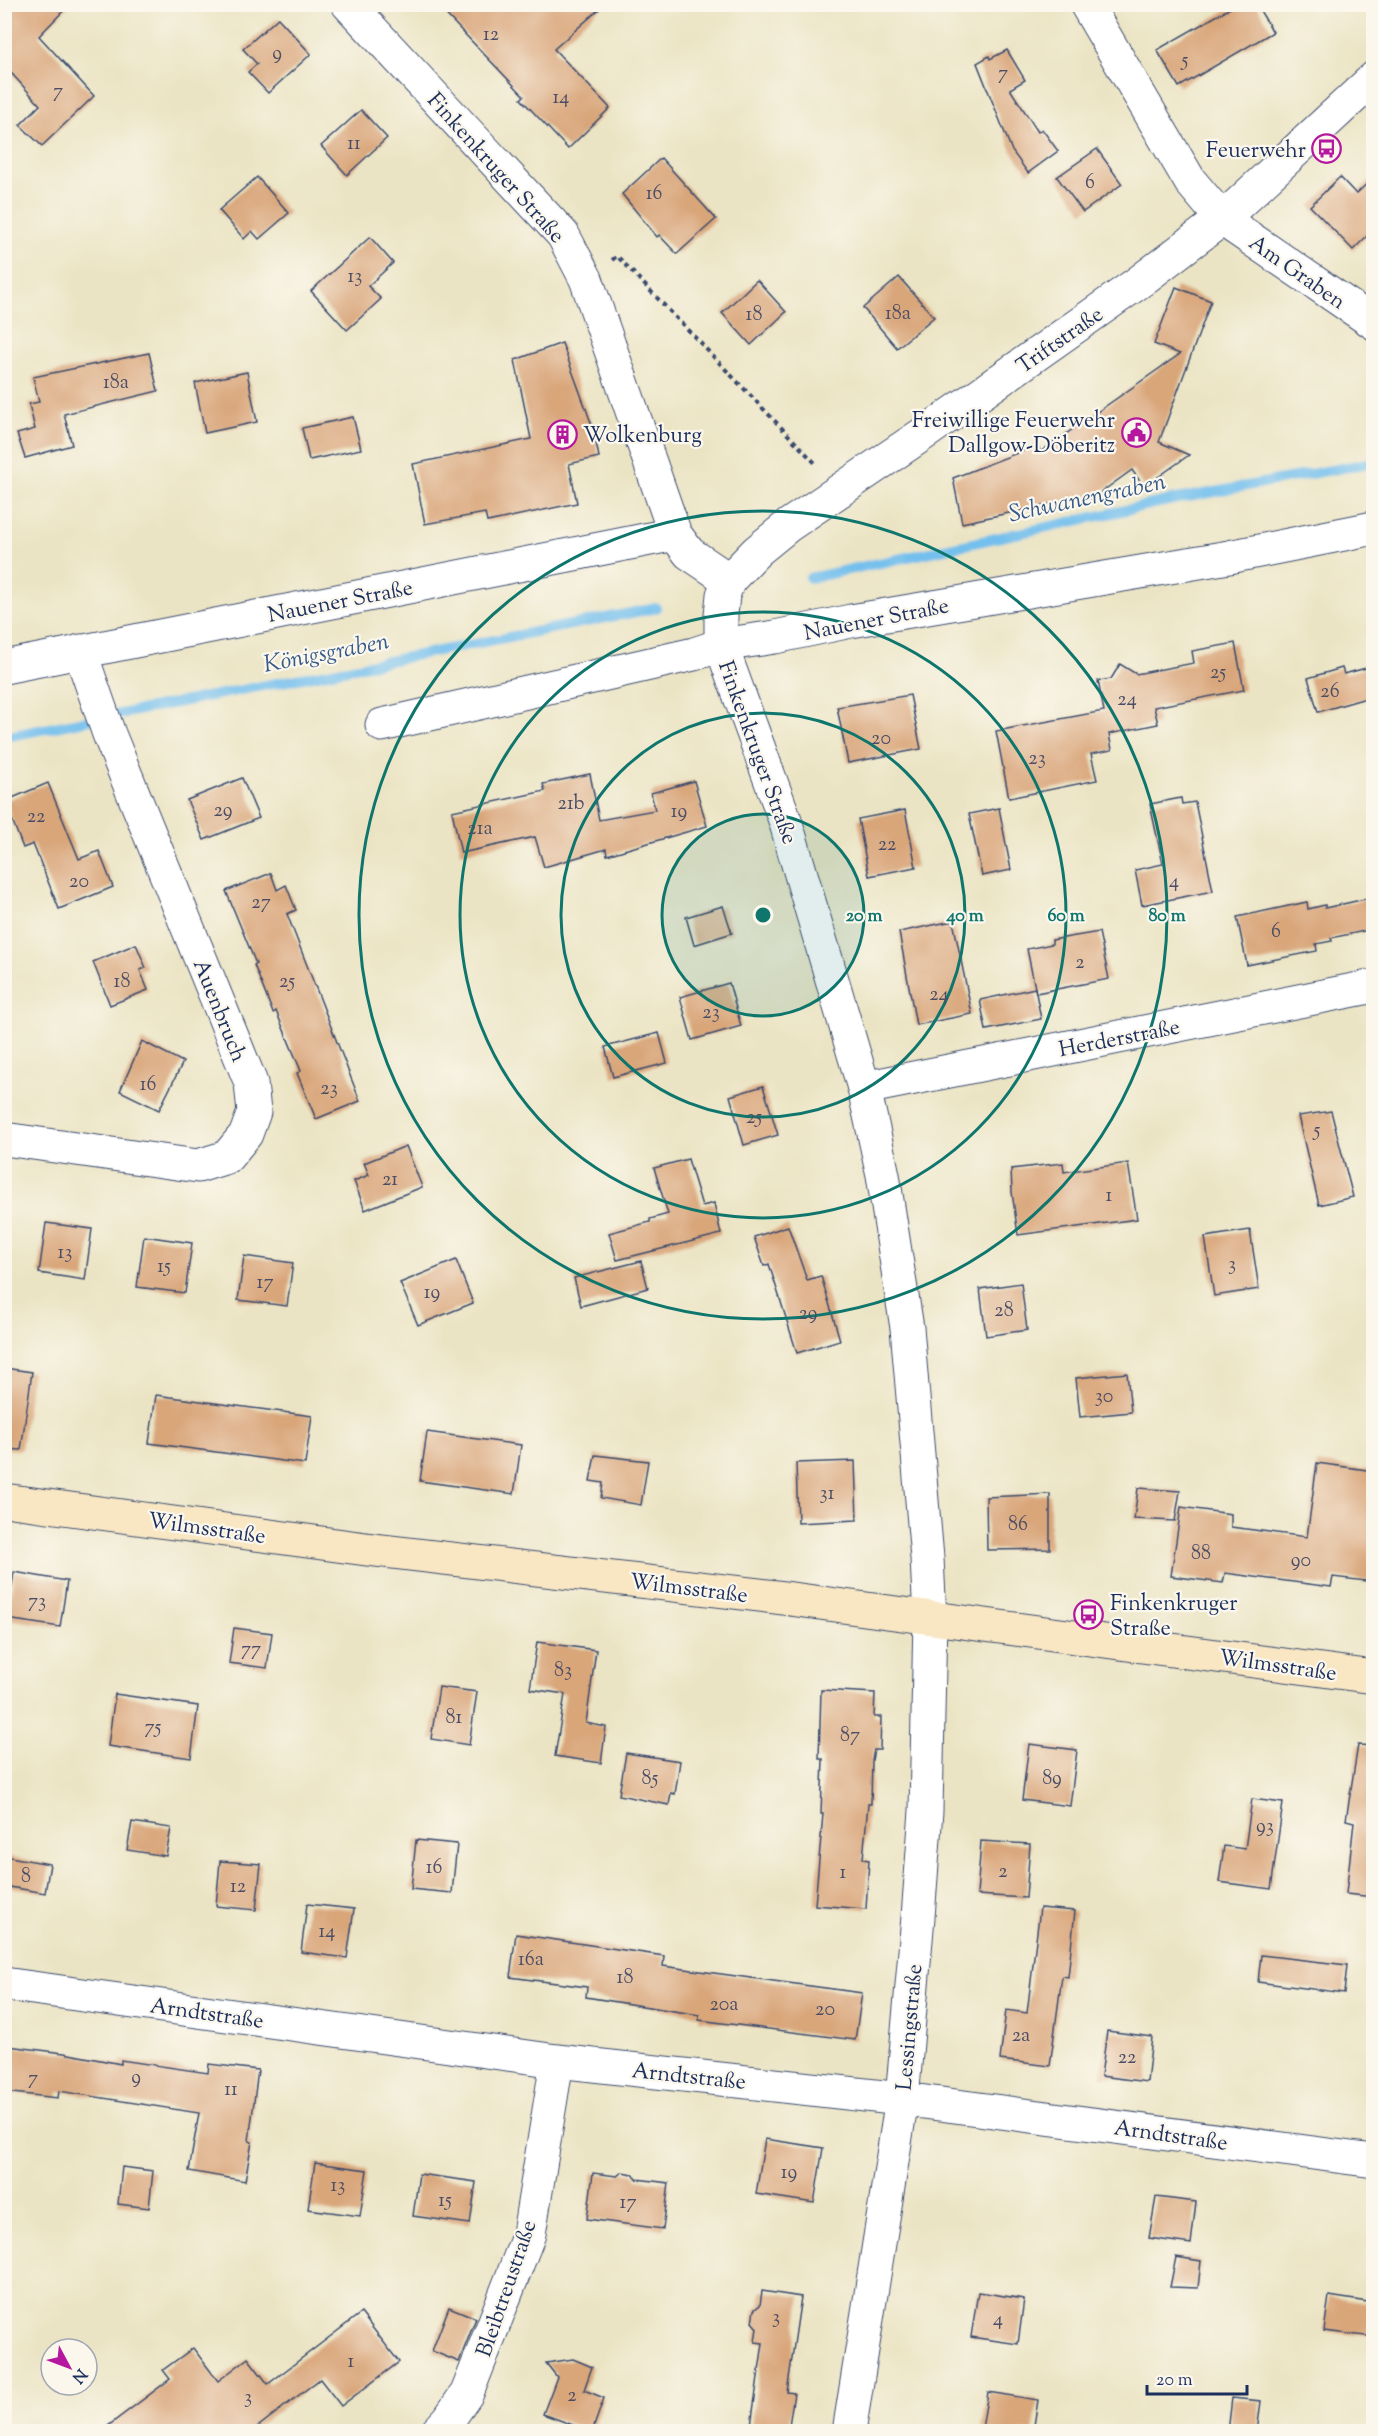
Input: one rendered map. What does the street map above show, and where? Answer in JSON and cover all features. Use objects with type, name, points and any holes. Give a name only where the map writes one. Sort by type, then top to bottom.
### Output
[{"type":"street","name":"Finkenkruger Straße","points":[[348,4],[562,235],[586,279],[675,534],[689,553],[729,580],[723,596],[721,645],[785,820],[864,1088],[883,1175],[907,1328],[930,1618]]},
{"type":"street","points":[[1086,4],[1191,181],[1222,219]]},
{"type":"street","name":"Triftstraße","points":[[729,580],[765,544],[1130,288],[1222,219],[1374,78]]},
{"type":"street","name":"Am Graben","points":[[1222,219],[1374,323]]},
{"type":"street","name":"Nauener Straße","points":[[382,725],[694,654],[721,645],[775,638],[851,621],[1229,557],[1374,528]]},
{"type":"street","name":"Nauener Straße","points":[[4,667],[675,534]]},
{"type":"street","name":"Auenbruch","points":[[4,1139],[198,1166],[226,1157],[246,1134],[254,1112],[251,1083],[109,734],[80,651]]},
{"type":"street","name":"Herderstraße","points":[[864,1088],[1374,986]]},
{"type":"street","name":"Wilmsstraße","points":[[4,1500],[366,1549],[776,1597],[1374,1677]]},
{"type":"street","name":"Lessingstraße","points":[[849,2432],[902,2099],[926,1811],[930,1618]]},
{"type":"street","name":"Arndtstraße","points":[[4,1984],[557,2061],[902,2099],[1374,2161]]},
{"type":"street","name":"Bleibtreustraße","points":[[437,2432],[467,2393],[529,2234],[557,2061]]},
{"type":"path","points":[[586,279],[616,256],[840,490]]},
{"type":"building","points":[[16,4],[70,4],[39,36],[94,96],[42,146],[20,125],[40,105],[4,65],[4,16]]},
{"type":"building","points":[[436,4],[605,4],[554,49],[610,108],[568,149],[521,99],[524,96]]},
{"type":"building","points":[[1237,4],[1256,4],[1273,32],[1179,87],[1157,50]]},
{"type":"building","points":[[278,18],[311,54],[268,93],[248,72],[257,64],[243,49]]},
{"type":"building","points":[[1007,50],[1025,80],[1010,89],[1038,132],[1042,129],[1058,151],[1028,173],[1012,151],[977,63]]},
{"type":"building","points":[[361,110],[387,138],[347,175],[321,146]]},
{"type":"building","points":[[1097,149],[1122,184],[1083,212],[1057,177]]},
{"type":"building","points":[[661,158],[716,219],[677,254],[659,235],[657,237],[622,194]]},
{"type":"building","points":[[257,177],[289,213],[259,239],[252,231],[244,239],[219,210]]},
{"type":"building","points":[[1340,177],[1356,194],[1374,177],[1374,229],[1353,250],[1310,206]]},
{"type":"building","points":[[370,237],[393,263],[368,286],[381,299],[347,330],[311,291]]},
{"type":"building","points":[[899,277],[934,317],[897,348],[863,308]]},
{"type":"building","points":[[757,280],[786,312],[751,345],[722,313]]},
{"type":"building","points":[[1176,287],[1211,301],[1159,442],[1189,455],[1144,487],[1132,470],[1086,503],[1083,497],[962,523],[953,478],[1038,445],[1040,452],[1180,354],[1154,344]]},
{"type":"building","name":"Wolkenburg","points":[[562,343],[593,428],[599,457],[569,464],[577,503],[487,522],[485,513],[425,524],[413,464],[531,439],[515,360]]},
{"type":"building","points":[[149,353],[158,391],[64,414],[72,445],[25,458],[17,434],[35,429],[29,404],[39,402],[33,377]]},
{"type":"building","points":[[247,372],[257,422],[205,433],[195,383]]},
{"type":"building","points":[[353,417],[361,449],[309,460],[302,428]]},
{"type":"building","points":[[1235,643],[1244,690],[1154,707],[1158,724],[1109,734],[1112,750],[1091,754],[1097,780],[1009,798],[996,731],[1104,711],[1098,681],[1111,679],[1120,664],[1136,674],[1194,663],[1192,651]]},
{"type":"building","points":[[1342,668],[1344,674],[1366,668],[1373,696],[1318,712],[1308,678]]},
{"type":"building","points":[[910,695],[921,749],[848,763],[837,707]]},
{"type":"building","points":[[590,774],[599,820],[655,810],[651,793],[694,781],[707,826],[607,855],[606,849],[544,867],[535,837],[461,853],[452,811],[545,791],[543,784]]},
{"type":"building","points":[[242,778],[259,818],[204,840],[187,800]]},
{"type":"building","points":[[48,783],[79,859],[99,851],[113,887],[59,909],[33,844],[23,848],[5,801]]},
{"type":"building","points":[[1181,798],[1182,804],[1195,802],[1213,891],[1142,905],[1135,870],[1163,864],[1150,804]]},
{"type":"building","points":[[999,808],[1011,870],[982,876],[969,814]]},
{"type":"building","points":[[905,810],[916,867],[869,876],[858,819]]},
{"type":"building","points":[[271,873],[277,890],[286,885],[296,910],[287,914],[360,1101],[316,1119],[297,1073],[301,1071],[276,1011],[273,1013],[226,891]]},
{"type":"building","points":[[1374,897],[1374,929],[1331,938],[1332,941],[1316,944],[1317,951],[1247,965],[1237,917],[1307,902],[1308,909],[1325,905],[1325,908]]},
{"type":"building","points":[[723,906],[732,933],[694,945],[686,917]]},
{"type":"building","points":[[953,921],[972,1014],[916,1025],[899,932]]},
{"type":"building","points":[[1099,932],[1109,979],[1036,993],[1027,949],[1052,944],[1052,940]]},
{"type":"building","points":[[136,944],[146,968],[140,970],[148,990],[110,1005],[93,962]]},
{"type":"building","points":[[729,983],[741,1026],[692,1040],[680,997]]},
{"type":"building","points":[[1035,988],[1041,1019],[986,1030],[980,1000]]},
{"type":"building","points":[[659,1033],[667,1063],[613,1077],[605,1047]]},
{"type":"building","points":[[142,1041],[183,1062],[159,1110],[120,1091]]},
{"type":"building","points":[[763,1086],[778,1135],[744,1145],[730,1096]]},
{"type":"building","points":[[1331,1111],[1353,1197],[1319,1205],[1298,1116]]},
{"type":"building","points":[[406,1146],[422,1187],[365,1210],[354,1181],[369,1175],[364,1163]]},
{"type":"building","points":[[688,1159],[702,1206],[714,1203],[721,1234],[617,1260],[609,1233],[650,1222],[650,1219],[668,1214],[654,1168]]},
{"type":"building","points":[[1063,1163],[1064,1172],[1128,1163],[1137,1219],[1018,1235],[1011,1169]]},
{"type":"building","points":[[46,1223],[92,1229],[85,1280],[39,1273]]},
{"type":"building","points":[[788,1226],[807,1280],[821,1276],[840,1340],[797,1353],[769,1264],[764,1266],[754,1237]]},
{"type":"building","points":[[1250,1230],[1259,1289],[1214,1296],[1205,1237]]},
{"type":"building","points":[[144,1236],[192,1243],[185,1293],[137,1287]]},
{"type":"building","points":[[244,1256],[293,1263],[287,1306],[238,1300]]},
{"type":"building","points":[[456,1260],[473,1303],[418,1325],[400,1283]]},
{"type":"building","points":[[641,1261],[648,1288],[581,1306],[574,1278]]},
{"type":"building","points":[[1021,1283],[1027,1330],[986,1336],[980,1289]]},
{"type":"building","points":[[4,1368],[32,1372],[21,1450],[4,1449]]},
{"type":"building","points":[[1127,1373],[1131,1412],[1080,1417],[1076,1378]]},
{"type":"building","points":[[156,1395],[312,1416],[305,1464],[149,1443]]},
{"type":"building","points":[[427,1432],[521,1445],[514,1494],[420,1481]]},
{"type":"building","points":[[595,1455],[648,1461],[641,1505],[601,1498],[603,1483],[590,1481]]},
{"type":"building","points":[[855,1461],[857,1520],[798,1523],[796,1463]]},
{"type":"building","points":[[1317,1463],[1374,1471],[1374,1582],[1333,1577],[1331,1587],[1225,1573],[1223,1583],[1171,1576],[1181,1507],[1231,1514],[1231,1527],[1307,1537]]},
{"type":"building","points":[[1138,1488],[1180,1491],[1175,1521],[1134,1519]]},
{"type":"building","points":[[1050,1494],[1050,1549],[987,1550],[986,1497]]},
{"type":"building","points":[[14,1572],[67,1581],[60,1627],[7,1619]]},
{"type":"building","points":[[234,1628],[272,1633],[267,1668],[229,1663]]},
{"type":"building","points":[[537,1642],[596,1650],[586,1723],[606,1727],[601,1763],[555,1756],[565,1694],[530,1689]]},
{"type":"building","points":[[439,1687],[477,1692],[469,1745],[431,1739]]},
{"type":"building","points":[[821,1690],[875,1693],[874,1717],[881,1717],[880,1750],[874,1750],[872,1760],[871,1804],[868,1804],[863,1859],[869,1860],[866,1909],[815,1905],[823,1814],[821,1814],[823,1759],[819,1759]]},
{"type":"building","points":[[115,1694],[198,1706],[191,1758],[108,1746]]},
{"type":"building","points":[[1029,1744],[1077,1750],[1070,1806],[1022,1800]]},
{"type":"building","points":[[1358,1745],[1374,1746],[1374,1897],[1346,1894],[1354,1822],[1346,1820]]},
{"type":"building","points":[[626,1753],[680,1761],[675,1794],[671,1793],[669,1805],[619,1795]]},
{"type":"building","points":[[1252,1799],[1283,1803],[1271,1889],[1219,1882],[1224,1846],[1245,1849]]},
{"type":"building","points":[[132,1822],[171,1828],[166,1856],[127,1850]]},
{"type":"building","points":[[416,1840],[457,1844],[452,1893],[411,1889]]},
{"type":"building","points":[[981,1841],[1030,1844],[1026,1898],[977,1895]]},
{"type":"building","points":[[4,1856],[50,1864],[45,1893],[4,1886]]},
{"type":"building","points":[[220,1861],[261,1864],[256,1910],[216,1906]]},
{"type":"building","points":[[307,1904],[354,1909],[347,1958],[301,1952]]},
{"type":"building","points":[[1040,1908],[1075,1911],[1068,1977],[1062,1976],[1050,2066],[1000,2060],[1006,2010],[1027,2013]]},
{"type":"building","points":[[516,1934],[664,1956],[663,1966],[862,1993],[855,2040],[699,2020],[699,2015],[586,1997],[587,1987],[510,1977]]},
{"type":"building","points":[[1261,1955],[1347,1965],[1344,1993],[1258,1982]]},
{"type":"building","points":[[1107,2031],[1152,2037],[1147,2082],[1101,2076]]},
{"type":"building","points":[[8,2046],[64,2053],[121,2064],[121,2060],[208,2073],[209,2064],[258,2070],[249,2141],[252,2142],[245,2181],[189,2171],[199,2113],[59,2091],[58,2098],[4,2092]]},
{"type":"building","points":[[765,2139],[823,2148],[814,2203],[756,2194]]},
{"type":"building","points":[[315,2163],[367,2170],[360,2216],[308,2209]]},
{"type":"building","points":[[122,2167],[153,2171],[149,2208],[118,2204]]},
{"type":"building","points":[[622,2172],[633,2174],[637,2179],[669,2183],[663,2229],[587,2219],[593,2173],[617,2176]]},
{"type":"building","points":[[419,2174],[476,2182],[470,2224],[413,2216]]},
{"type":"building","points":[[1156,2197],[1196,2202],[1191,2244],[1149,2238]]},
{"type":"building","points":[[1176,2257],[1201,2261],[1198,2288],[1170,2287]]},
{"type":"building","points":[[762,2291],[801,2297],[787,2392],[794,2393],[788,2432],[750,2432],[763,2343],[755,2342],[757,2328],[752,2322],[754,2310],[760,2305]]},
{"type":"building","points":[[978,2292],[1024,2299],[1018,2344],[971,2337]]},
{"type":"building","points":[[1329,2296],[1374,2303],[1374,2337],[1324,2331]]},
{"type":"building","points":[[449,2307],[476,2318],[459,2362],[432,2351]]},
{"type":"building","points":[[361,2313],[399,2362],[341,2406],[320,2379],[251,2432],[100,2432],[170,2379],[163,2370],[193,2348],[218,2381],[248,2358],[268,2384]]},
{"type":"building","points":[[573,2359],[592,2367],[584,2390],[604,2398],[592,2432],[543,2414],[557,2377],[546,2363]]},
{"type":"building","points":[[988,2392],[1038,2400],[1033,2432],[1000,2432],[982,2429]]},
{"type":"building","points":[[1232,2398],[1261,2401],[1257,2432],[1228,2432]]},
{"type":"waterway","name":"Schwanengraben","points":[[810,578],[1172,500],[1374,462]]},
{"type":"waterway","name":"Königsgraben","points":[[4,737],[656,608]]},
{"type":"place","name":"Feuerwehr","points":[[1327,149]]},
{"type":"place","name":"Freiwillige Feuerwehr Dallgow-Döberitz","points":[[1136,432]]},
{"type":"place","name":"Wolkenburg","points":[[562,434]]},
{"type":"place","name":"Finkenkruger Straße","points":[[1089,1615]]}]
